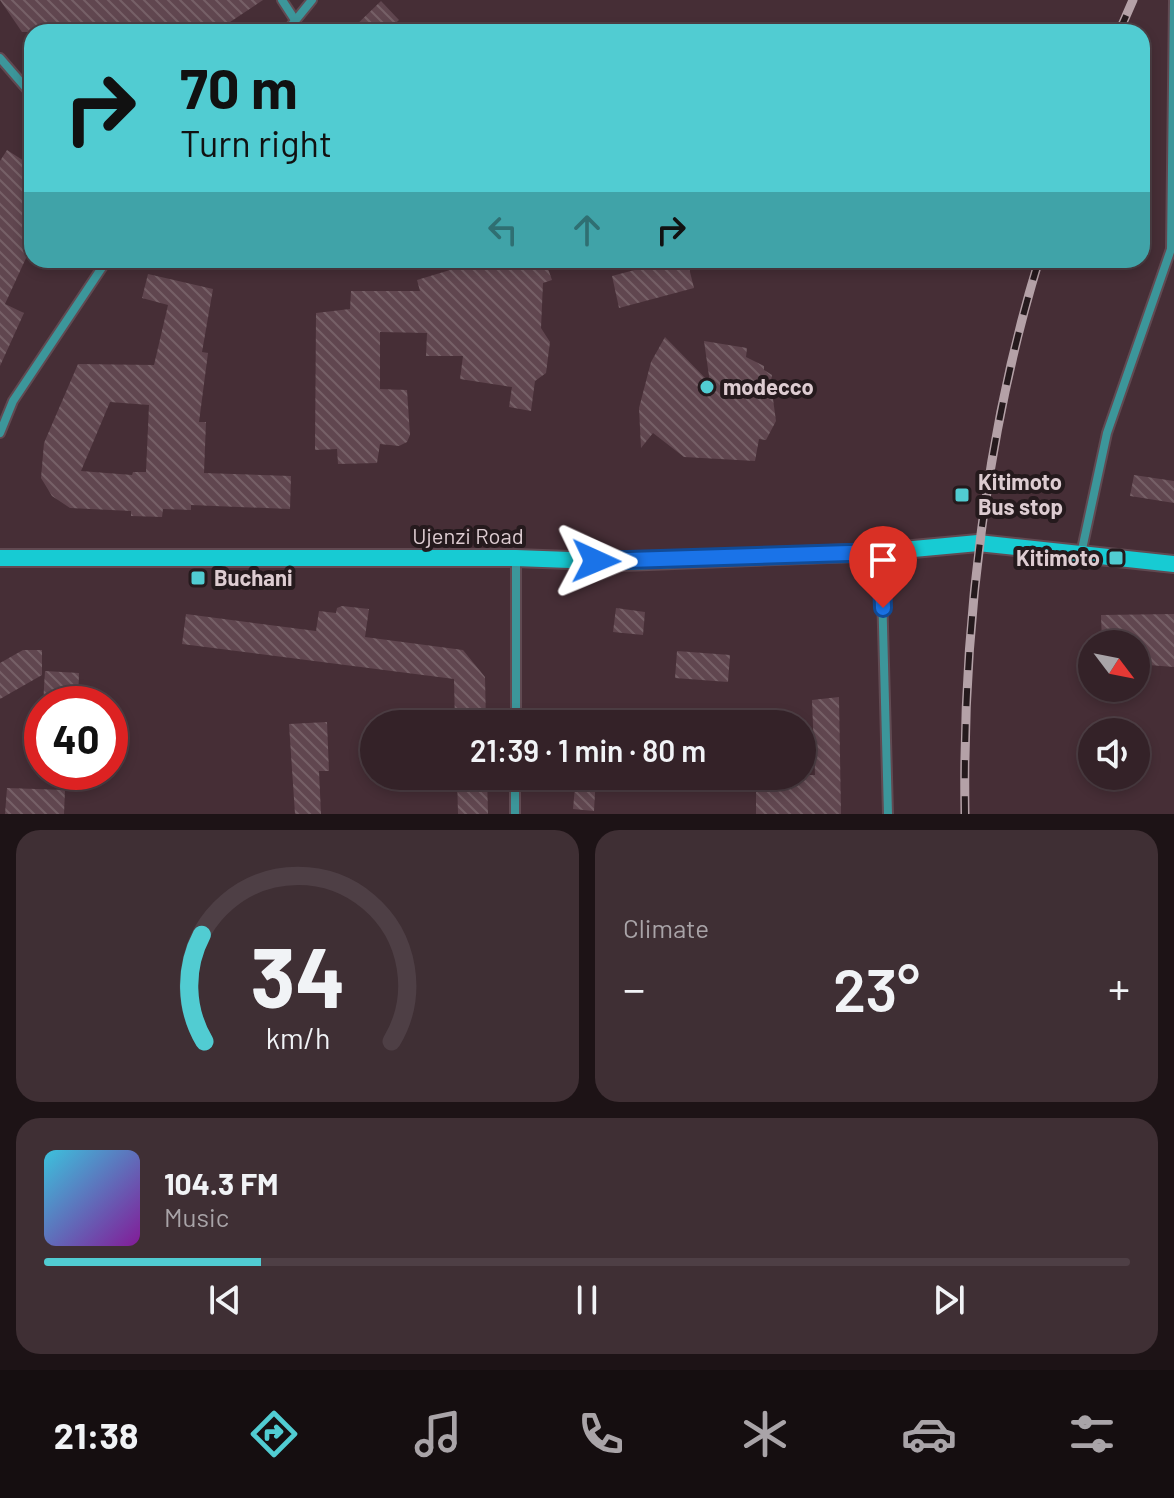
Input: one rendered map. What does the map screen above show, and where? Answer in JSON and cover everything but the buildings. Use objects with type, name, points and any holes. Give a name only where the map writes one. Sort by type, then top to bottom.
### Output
[{"type":"street","points":[[282,0],[295,20]]},
{"type":"street","points":[[292,24],[312,0]]},
{"type":"street","points":[[1081,557],[1107,433],[1172,250],[1174,1]]},
{"type":"street","points":[[0,58],[24,86]]},
{"type":"street","points":[[0,433],[13,401],[102,268]]},
{"type":"street","name":"Ujenzi Road","points":[[0,558],[516,558],[623,562],[881,552],[978,543],[1081,557],[1174,564]]},
{"type":"street","points":[[881,552],[888,814]]},
{"type":"street","points":[[516,558],[516,710]]},
{"type":"street","points":[[515,790],[515,814]]},
{"type":"railway","points":[[1122,24],[1133,0]]},
{"type":"railway","points":[[965,814],[968,676],[981,534],[1005,394],[1037,268]]},
{"type":"place","name":"modecco","points":[[707,387]]},
{"type":"place","name":"Kitimoto Bus stop","points":[[962,495]]},
{"type":"place","name":"Kitimoto","points":[[1116,558]]},
{"type":"place","name":"Buchani","points":[[198,578]]},
{"type":"route","points":[[596,561],[881,552],[883,608]]}]
